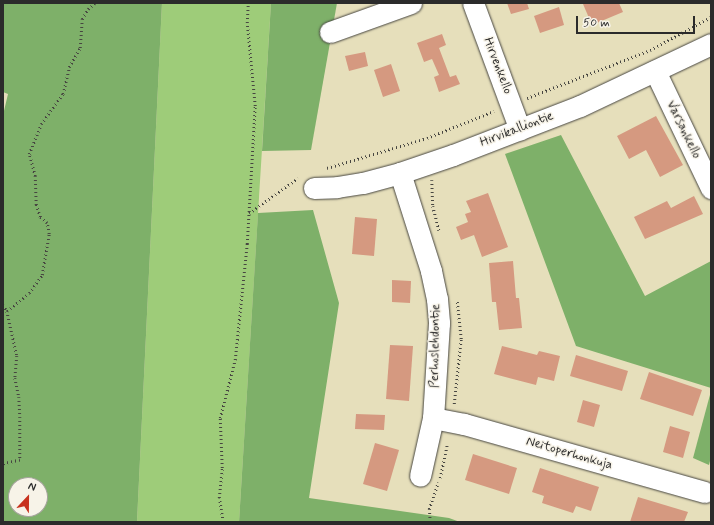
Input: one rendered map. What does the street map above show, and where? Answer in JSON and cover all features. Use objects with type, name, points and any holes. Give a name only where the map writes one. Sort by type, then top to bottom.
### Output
[{"type":"street","points":[[330,32],[411,3]]},
{"type":"street","name":"Hirvenkello","points":[[473,3],[520,130]]},
{"type":"street","name":"Hirvikalliontie","points":[[307,183],[337,187],[363,183],[400,173],[520,130],[580,106],[711,44]]},
{"type":"street","name":"Varsankello","points":[[655,71],[711,188]]},
{"type":"street","name":"Perhoslehdontie","points":[[400,173],[431,271],[437,298],[439,323],[433,418],[420,476]]},
{"type":"street","name":"Neitoperhonkuja","points":[[433,418],[464,424],[705,492]]},
{"type":"path","points":[[7,311],[29,293],[42,275],[49,234],[46,223],[40,217],[36,205],[35,176],[29,154],[41,124],[63,94],[69,67],[80,48],[82,19],[88,9],[95,3]]},
{"type":"path","points":[[223,522],[219,498],[222,468],[220,418],[235,360],[249,213],[255,106],[247,23],[248,3]]},
{"type":"path","points":[[249,213],[307,183]]},
{"type":"path","points":[[3,305],[7,311],[17,356],[15,378],[20,397],[20,460],[3,464]]},
{"type":"path","points":[[430,509],[430,522]]},
{"type":"green space","points":[[3,3],[162,3],[137,522],[3,522],[3,115],[8,94],[3,92]]},
{"type":"green space","points":[[162,3],[271,3],[239,522],[137,522]]},
{"type":"green space","points":[[271,3],[337,3],[311,150],[262,151]]},
{"type":"green space","points":[[561,135],[645,296],[711,261],[711,388],[576,346],[505,154]]},
{"type":"green space","points":[[313,210],[339,303],[309,498],[449,518],[460,522],[239,522],[258,213]]},
{"type":"green space","points":[[711,391],[711,457],[709,465],[693,458]]},
{"type":"building","points":[[507,3],[527,3],[529,9],[511,14]]},
{"type":"building","points":[[619,3],[623,12],[592,25],[583,4]]},
{"type":"building","points":[[559,7],[564,25],[540,33],[534,16]]},
{"type":"building","points":[[442,34],[446,45],[439,48],[450,77],[456,75],[460,84],[439,92],[434,77],[439,75],[432,59],[424,62],[417,43]]},
{"type":"building","points":[[365,52],[368,66],[349,71],[345,56]]},
{"type":"building","points":[[391,64],[400,91],[383,97],[374,70]]},
{"type":"building","points":[[656,116],[683,165],[660,177],[646,150],[629,159],[617,136]]},
{"type":"building","points":[[488,193],[508,247],[482,257],[474,235],[461,240],[456,227],[468,222],[465,214],[471,212],[466,201]]},
{"type":"building","points":[[694,196],[703,214],[645,239],[634,217],[667,201],[671,208]]},
{"type":"building","points":[[355,217],[377,219],[374,256],[352,254]]},
{"type":"building","points":[[513,261],[516,298],[519,298],[522,328],[499,330],[496,302],[492,302],[489,263]]},
{"type":"building","points":[[392,280],[411,281],[410,303],[392,302]]},
{"type":"building","points":[[390,345],[413,346],[409,401],[386,399]]},
{"type":"building","points":[[502,346],[537,355],[539,351],[560,356],[554,381],[538,377],[536,385],[494,374]]},
{"type":"building","points":[[576,355],[628,371],[622,391],[570,376]]},
{"type":"building","points":[[649,372],[702,390],[693,416],[640,399]]},
{"type":"building","points":[[583,400],[600,405],[594,427],[577,422]]},
{"type":"building","points":[[356,414],[385,415],[384,430],[355,429]]},
{"type":"building","points":[[670,426],[690,432],[683,458],[663,452]]},
{"type":"building","points":[[375,443],[399,450],[387,491],[363,484]]},
{"type":"building","points":[[473,454],[517,468],[509,494],[465,480]]},
{"type":"building","points":[[540,468],[599,487],[591,511],[576,506],[573,513],[542,503],[544,496],[532,492]]},
{"type":"building","points":[[638,497],[688,512],[684,522],[630,522]]}]
